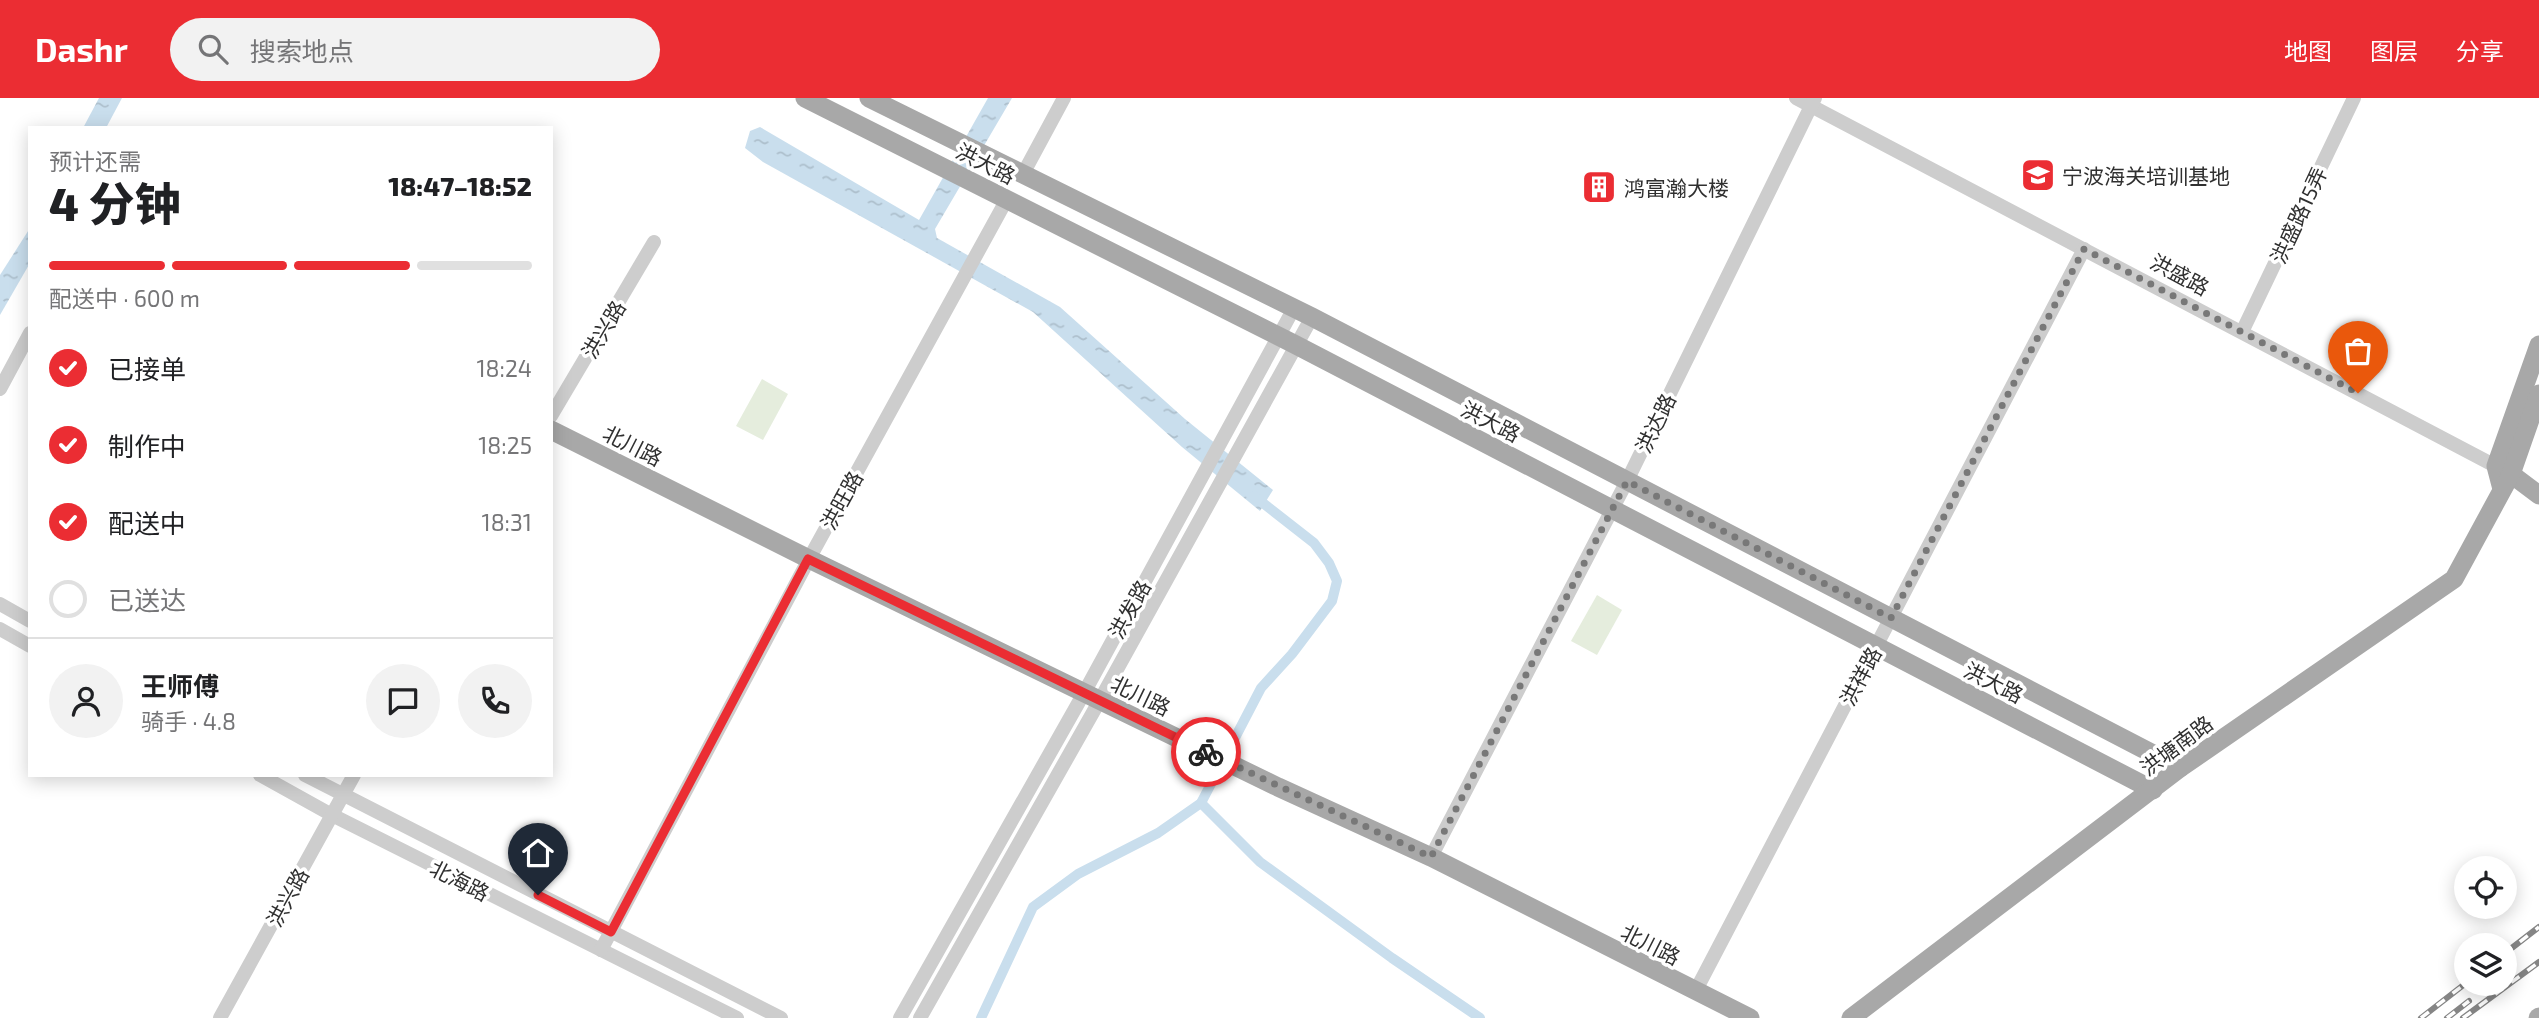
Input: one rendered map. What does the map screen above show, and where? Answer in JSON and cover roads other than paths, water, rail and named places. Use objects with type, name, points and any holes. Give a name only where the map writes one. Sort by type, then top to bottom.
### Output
[{"type":"main road","name":"洪大路","points":[[805,98],[1288,341],[2153,790]]},
{"type":"main road","name":"洪大路","points":[[869,98],[1303,313],[2180,768]]},
{"type":"main road","name":"洪塘南路","points":[[2503,476],[2539,345]]},
{"type":"main road","name":"洪塘南路","points":[[1851,1018],[2180,768],[2454,579],[2539,394]]},
{"type":"main road","name":"北川路","points":[[553,430],[808,559],[1278,787],[1431,857],[1750,1018]]},
{"type":"main road","name":"洪盛路","points":[[2503,476],[2539,495]]},
{"type":"street","points":[[1023,174],[1064,98]]},
{"type":"street","name":"洪盛路","points":[[1796,98],[1813,102],[2242,332],[2503,476]]},
{"type":"street","name":"洪盛路15弄","points":[[2242,332],[2354,98]]},
{"type":"street","name":"洪达路","points":[[1431,857],[1627,481],[1813,102]]},
{"type":"street","name":"洪旺路","points":[[601,950],[808,559],[1007,199]]},
{"type":"street","name":"洪兴路","points":[[553,413],[654,242]]},
{"type":"street","name":"洪祥路","points":[[1695,992],[2084,249]]},
{"type":"street","name":"洪发路","points":[[920,1018],[1092,696],[1303,313]]},
{"type":"street","points":[[0,388],[28,337]]},
{"type":"street","points":[[0,604],[28,620]]},
{"type":"street","points":[[0,629],[28,645]]},
{"type":"street","name":"洪发路","points":[[900,1018],[1092,696]]},
{"type":"street","name":"北海路","points":[[264,777],[332,815],[737,1018]]},
{"type":"street","name":"北海路","points":[[309,777],[781,1018]]},
{"type":"street","name":"洪兴路","points":[[220,1018],[353,777]]},
{"type":"water","points":[[99,98],[122,98],[107,126],[84,126]]},
{"type":"water","points":[[988,98],[1012,98],[935,229],[937,238],[1060,307],[1185,419],[1273,490],[1260,511],[1182,447],[1033,312],[763,162],[745,148],[750,131],[760,127],[919,220]]},
{"type":"water","points":[[28,231],[28,266],[0,315],[0,275]]},
{"type":"waterway","points":[[981,1018],[1033,907],[1078,874],[1158,833],[1201,803],[1261,688],[1292,654],[1332,601],[1337,581],[1329,563],[1314,543],[1254,496]]},
{"type":"waterway","points":[[1201,803],[1260,862],[1480,1018]]},
{"type":"railway","points":[[2517,944],[2539,927]]},
{"type":"railway","points":[[2463,1018],[2539,962]]},
{"type":"railway","points":[[2421,1018],[2454,992]]},
{"type":"railway","points":[[2447,1018],[2469,1001]]},
{"type":"place","name":"宁波海关培训基地","points":[[2038,175]]},
{"type":"place","name":"鸿富瀚大楼","points":[[1599,187]]}]
